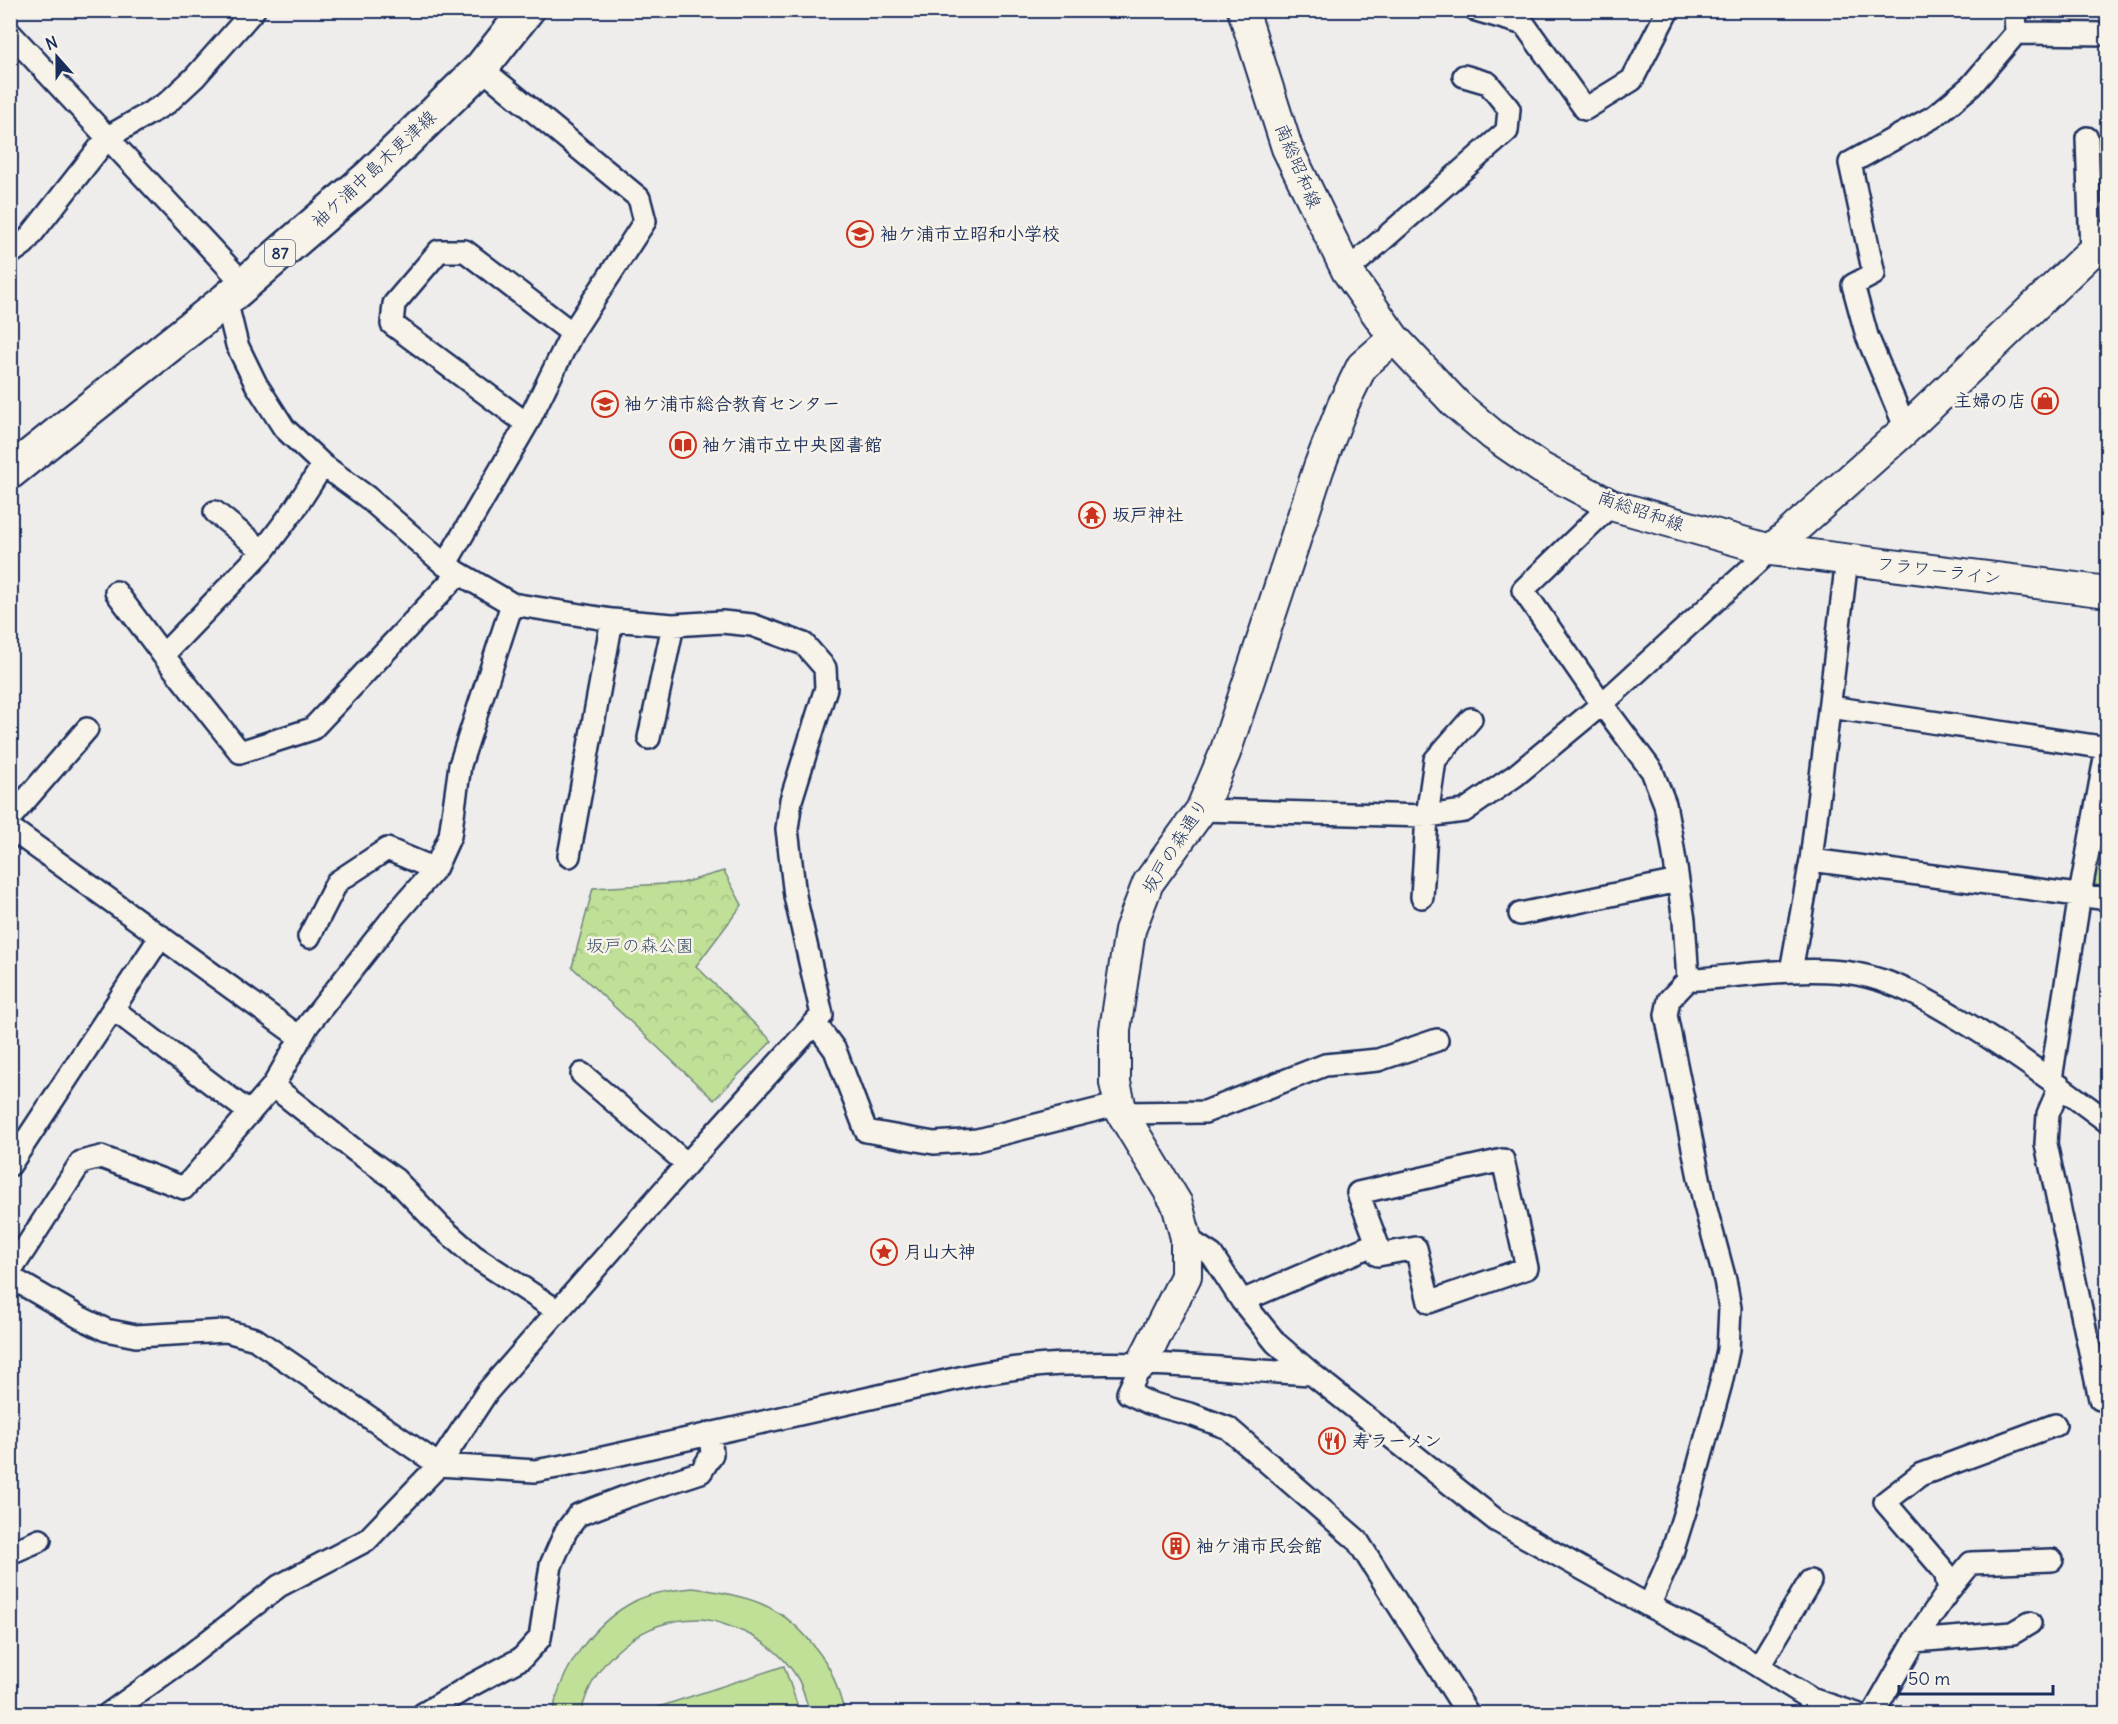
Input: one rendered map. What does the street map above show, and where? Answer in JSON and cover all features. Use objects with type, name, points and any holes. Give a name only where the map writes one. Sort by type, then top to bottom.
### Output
[{"type":"main road","name":"袖ケ浦中島木更津線","points":[[10,472],[235,292],[369,177],[481,68],[527,10]]},
{"type":"street","points":[[10,254],[24,244],[108,137],[167,104],[195,77],[254,10]]},
{"type":"street","name":"南総昭和線","points":[[1243,10],[1287,148],[1347,271],[1394,338],[1456,404],[1493,435],[1541,468],[1611,505],[1771,550]]},
{"type":"street","points":[[1476,10],[1527,17],[1585,109],[1632,80],[1668,10]]},
{"type":"street","points":[[1906,429],[1867,336],[1853,285],[1874,274],[1850,163],[1935,116],[1971,86],[2016,33],[2015,10]]},
{"type":"street","points":[[2016,33],[2108,34]]},
{"type":"street","points":[[12,39],[108,137],[235,292],[237,345],[256,384],[284,428],[323,465],[367,498],[452,569],[512,604],[612,620],[673,625],[722,622],[752,626],[804,644],[825,668],[826,688],[791,800],[787,829],[795,896],[822,1015],[687,1164],[487,1392],[439,1465],[367,1539],[279,1586],[185,1659],[108,1713]]},
{"type":"street","points":[[116,592],[240,752],[312,729],[452,569],[572,333],[645,221],[639,198],[481,68]]},
{"type":"street","points":[[1347,271],[1507,131],[1509,109],[1488,83],[1464,76]]},
{"type":"street","points":[[1201,810],[1427,816],[1464,811],[1516,775],[1602,704],[1906,429],[2099,243],[2087,138]]},
{"type":"street","points":[[527,424],[392,324],[394,304],[439,251],[465,251],[572,333]]},
{"type":"street","name":"坂戸の森通り","points":[[1141,1365],[1186,1275],[1186,1238],[1177,1204],[1121,1108],[1115,1083],[1114,1030],[1130,930],[1148,883],[1201,810],[1225,753],[1316,478],[1343,405],[1362,366],[1394,338]]},
{"type":"street","points":[[163,655],[263,551],[294,510],[323,465]]},
{"type":"street","points":[[1611,505],[1523,590],[1602,704],[1652,771],[1665,804],[1684,920],[1688,980]]},
{"type":"street","points":[[215,512],[263,551]]},
{"type":"street","name":"フラワーライン","points":[[1771,550],[2108,592]]},
{"type":"street","points":[[1791,971],[1811,860],[1847,559]]},
{"type":"street","points":[[512,604],[460,765],[450,836],[435,869],[309,1025],[273,1086],[184,1188],[101,1157],[81,1162],[12,1279],[106,1330],[136,1336],[226,1331],[255,1339],[439,1465],[535,1471],[1013,1368],[1073,1364],[1141,1365],[1312,1374]]},
{"type":"street","points":[[569,856],[612,620]]},
{"type":"street","points":[[649,738],[673,625]]},
{"type":"street","points":[[1830,707],[2107,748],[2080,895],[2055,1082],[2048,1114],[2046,1144],[2100,1399]]},
{"type":"street","points":[[1422,897],[1427,816],[1435,760],[1471,719]]},
{"type":"street","points":[[10,818],[87,729]]},
{"type":"street","points":[[10,828],[301,1038]]},
{"type":"street","points":[[309,937],[338,882],[387,849],[435,869]]},
{"type":"street","points":[[1811,860],[2108,899]]},
{"type":"street","points":[[1520,914],[1678,881]]},
{"type":"street","points":[[10,1165],[161,936]]},
{"type":"street","points":[[1649,1606],[1671,1556],[1692,1490],[1728,1350],[1730,1308],[1725,1280],[1704,1202],[1666,1015],[1669,1000],[1688,980],[1791,971],[1856,974],[1879,980],[1919,995],[1991,1038],[2108,1122]]},
{"type":"street","points":[[113,1008],[250,1113]]},
{"type":"street","points":[[815,1023],[835,1050],[866,1131],[934,1143],[977,1140],[1121,1108],[1205,1112],[1325,1065],[1378,1060],[1437,1040]]},
{"type":"street","points":[[582,1074],[687,1164]]},
{"type":"street","points":[[273,1086],[357,1152],[396,1179],[440,1226],[474,1256],[558,1311]]},
{"type":"street","points":[[1503,1160],[1527,1268],[1429,1302],[1416,1248],[1378,1255],[1377,1243],[1358,1193],[1503,1160]]},
{"type":"street","points":[[1186,1238],[1212,1255],[1242,1301],[1276,1343],[1497,1521],[1649,1606],[1715,1639],[1758,1666],[1809,1706],[1857,1713]]},
{"type":"street","points":[[1242,1301],[1377,1243]]},
{"type":"street","points":[[1141,1365],[1128,1393],[1149,1403],[1193,1415],[1228,1428],[1358,1540],[1468,1713]]},
{"type":"street","points":[[1949,1590],[1945,1572],[1885,1502],[1920,1475],[2055,1425]]},
{"type":"street","points":[[423,1713],[522,1658],[540,1638],[551,1565],[566,1531],[578,1515],[701,1472],[712,1454],[710,1433]]},
{"type":"street","points":[[10,1553],[40,1540]]},
{"type":"street","points":[[1873,1713],[1914,1641],[1949,1590],[1971,1563],[2052,1560]]},
{"type":"street","points":[[1758,1666],[1810,1581]]},
{"type":"street","points":[[1914,1641],[2013,1633],[2030,1623]]},
{"type":"green space","points":[[2107,801],[2107,887],[2094,885]]},
{"type":"green space","name":"坂戸の森公園","points":[[724,871],[742,905],[696,966],[772,1041],[714,1100],[572,967],[593,888],[682,883]]},
{"type":"green space","points":[[693,1588],[745,1598],[775,1611],[788,1620],[801,1631],[826,1663],[845,1713],[810,1713],[798,1679],[775,1651],[744,1632],[717,1622],[700,1619],[679,1620],[641,1634],[609,1659],[597,1675],[581,1713],[553,1713],[557,1696],[571,1664],[581,1648],[606,1621],[620,1610],[649,1595]]},
{"type":"green space","points":[[784,1666],[800,1713],[640,1713]]},
{"type":"green space","points":[[1132,1707],[1180,1708],[1191,1713],[1109,1713]]},
{"type":"place","name":"袖ケ浦市立昭和小学校","points":[[860,234]]},
{"type":"place","name":"主婦の店","points":[[2045,401]]},
{"type":"place","name":"袖ケ浦市総合教育センター","points":[[605,404]]},
{"type":"place","name":"袖ケ浦市立中央図書館","points":[[683,445]]},
{"type":"place","name":"坂戸神社","points":[[1092,515]]},
{"type":"place","name":"月山大神","points":[[884,1252]]},
{"type":"place","name":"寿ラーメン","points":[[1332,1441]]},
{"type":"place","name":"袖ケ浦市民会館","points":[[1176,1546]]}]
